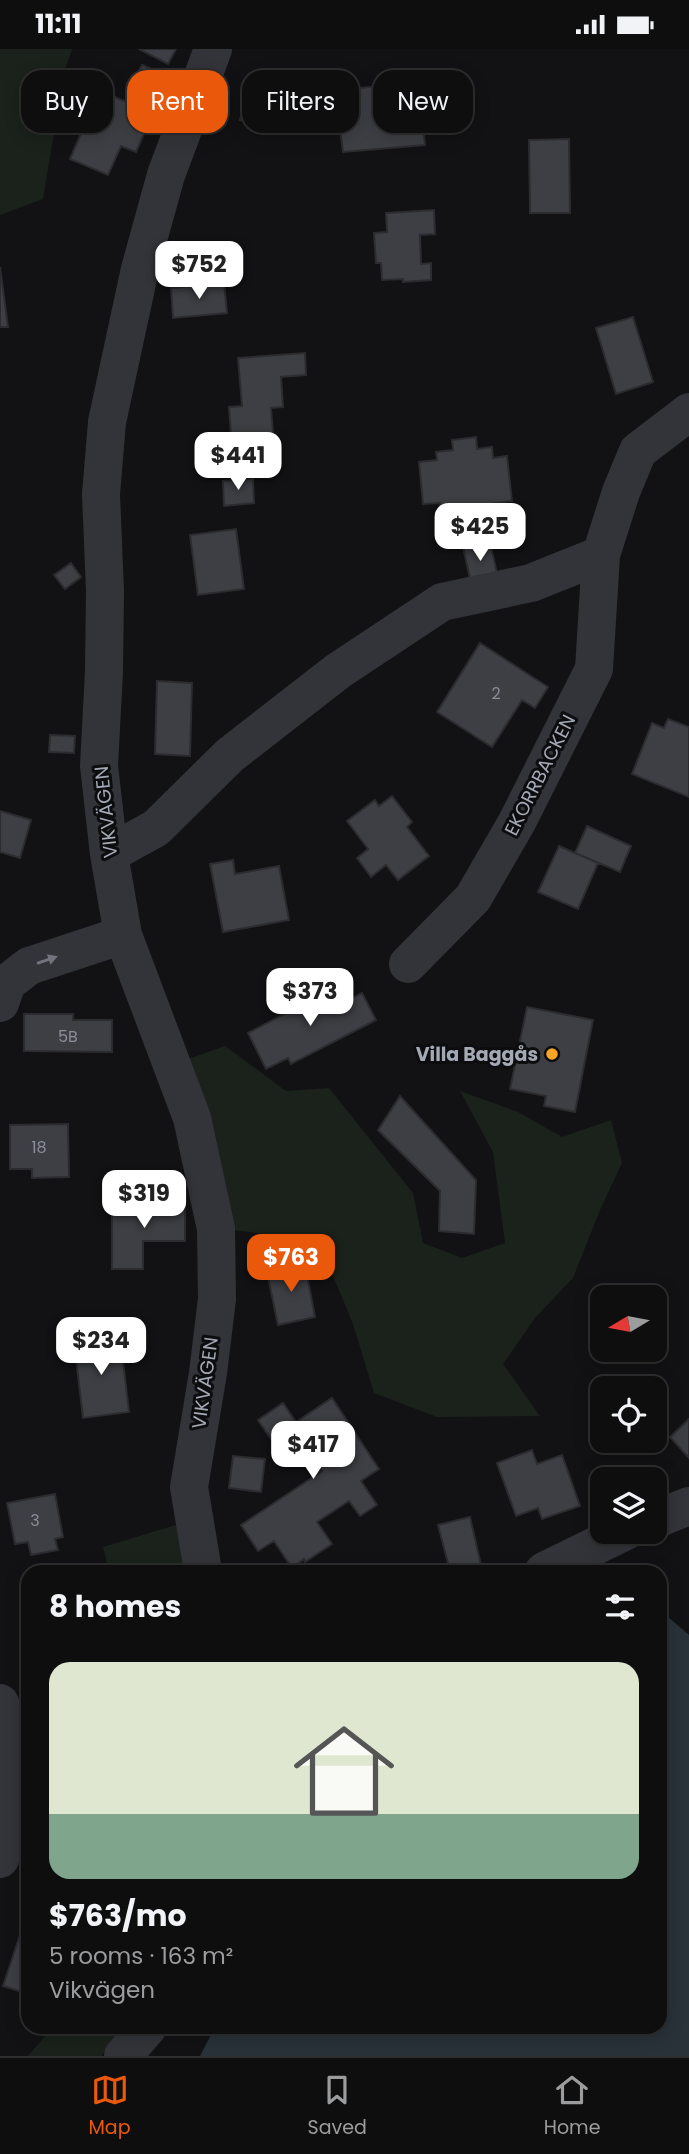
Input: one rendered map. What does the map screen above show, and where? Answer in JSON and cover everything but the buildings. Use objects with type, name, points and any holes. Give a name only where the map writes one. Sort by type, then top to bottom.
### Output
[{"type":"street","name":"VIKVÄGEN","points":[[202,1565],[189,1487],[217,1299],[216,1229],[192,1118],[123,935],[109,854],[99,766],[105,591],[101,494],[107,422],[140,269],[166,175],[213,49]]},
{"type":"street","name":"EKORRBACKEN","points":[[408,964],[473,898],[517,822],[594,669],[601,555],[621,492],[638,451],[689,412]]},
{"type":"street","points":[[109,854],[156,828],[230,755],[338,671],[442,603],[531,583],[601,555]]},
{"type":"street","points":[[0,1003],[7,983],[29,966],[123,935]]},
{"type":"street","points":[[667,1515],[689,1506]]},
{"type":"street","points":[[556,1565],[599,1544]]},
{"type":"street","points":[[0,1703],[15,1746],[18,1804],[0,1859]]},
{"type":"street","points":[[123,2056],[142,2034]]},
{"type":"shaded area","points":[[0,49],[72,49],[65,70],[21,70],[21,133],[54,133],[43,199],[0,215]]},
{"type":"shaded area","points":[[225,1046],[286,1091],[329,1088],[413,1193],[423,1243],[462,1258],[505,1243],[493,1152],[460,1091],[518,1112],[562,1137],[611,1120],[622,1163],[573,1278],[535,1318],[503,1364],[540,1416],[437,1417],[374,1393],[353,1324],[319,1242],[234,1230],[188,1059]]},
{"type":"shaded area","points":[[179,1524],[189,1565],[108,1565],[103,1547]]},
{"type":"shaded area","points":[[667,1616],[689,1635],[689,2056],[200,2056],[211,2034],[667,2034]]},
{"type":"shaded area","points":[[47,2034],[121,2034],[101,2056],[28,2056]]},
{"type":"place","name":"Villa Baggås","points":[[552,1054]]}]
